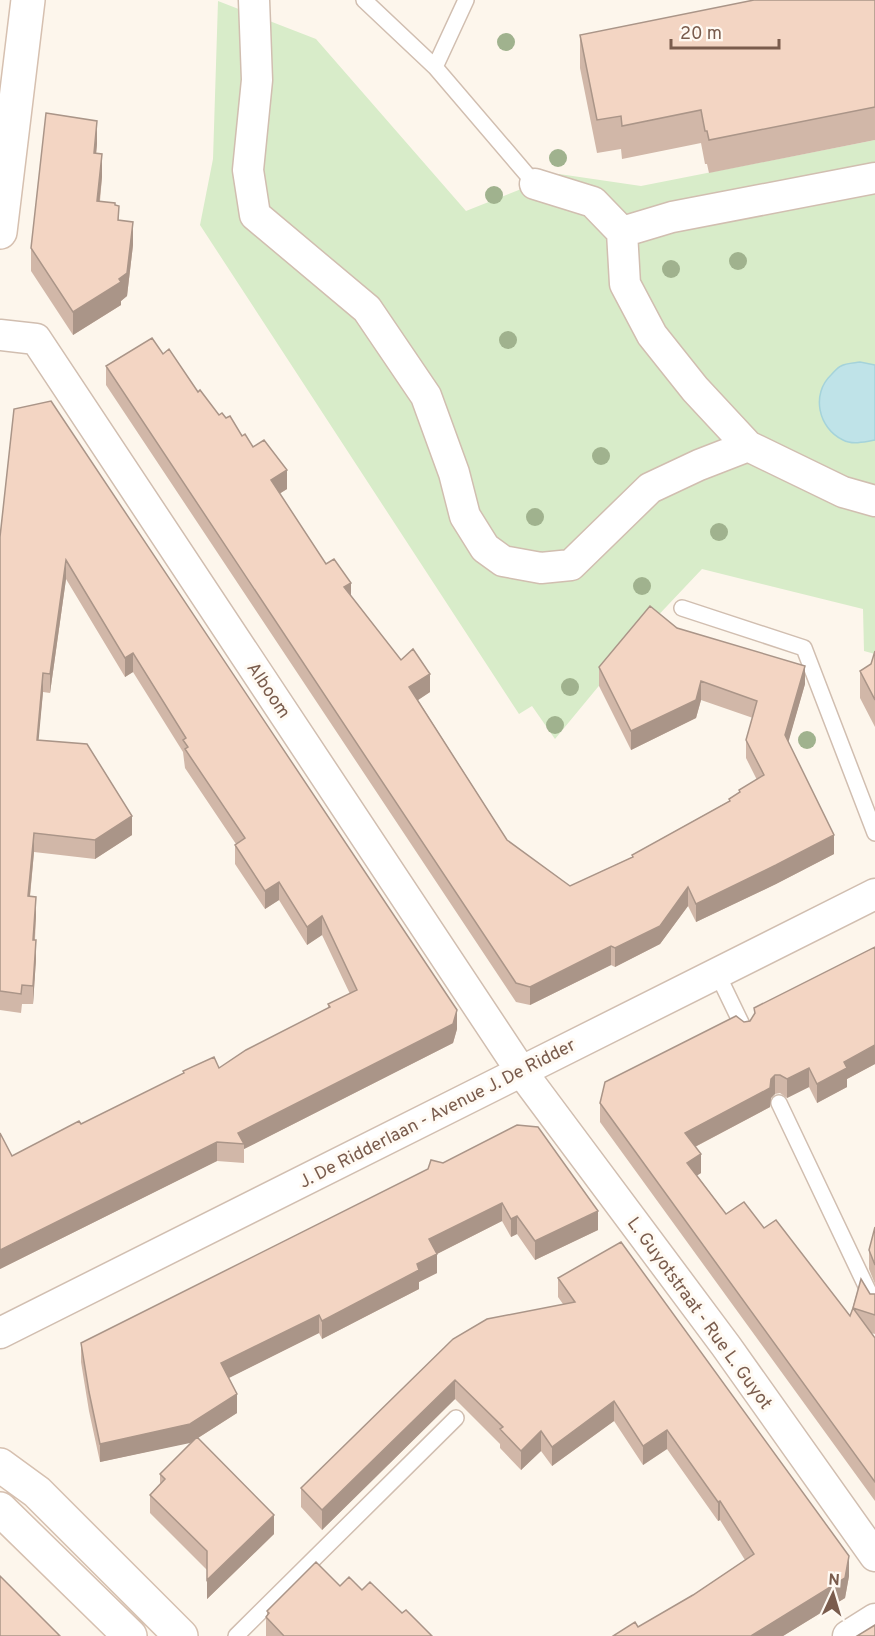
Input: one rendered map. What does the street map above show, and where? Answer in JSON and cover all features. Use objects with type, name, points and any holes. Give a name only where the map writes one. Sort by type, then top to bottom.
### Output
[{"type":"street","points":[[0,232],[28,0]]},
{"type":"street","points":[[254,0],[256,80],[248,170],[255,215],[367,309],[426,396],[454,473],[465,516],[485,548],[503,561],[541,568],[571,565],[650,488],[699,465],[748,446]]},
{"type":"street","points":[[622,232],[672,218],[875,178]]},
{"type":"street","points":[[535,184],[592,202],[622,232],[625,284],[652,335],[695,389],[748,446],[843,492],[875,501]]},
{"type":"street","name":"Alboom","points":[[0,335],[36,339],[521,1071]]},
{"type":"street","name":"J. De Ridderlaan - Avenue J. De Ridder","points":[[0,1333],[875,894]]},
{"type":"street","name":"L. Guyotstraat - Rue L. Guyot","points":[[521,1071],[726,1346],[875,1556]]},
{"type":"street","points":[[0,1465],[37,1492],[181,1636]]},
{"type":"street","points":[[0,1509],[130,1636]]},
{"type":"street","points":[[848,1636],[875,1619]]},
{"type":"lane","points":[[364,0],[435,67],[535,184]]},
{"type":"lane","points":[[435,67],[466,0]]},
{"type":"lane","points":[[682,608],[804,648],[875,833]]},
{"type":"lane","points":[[717,974],[745,1031]]},
{"type":"lane","points":[[778,1103],[875,1305]]},
{"type":"lane","points":[[236,1636],[456,1418]]},
{"type":"green space","points":[[218,1],[316,39],[466,211],[559,174],[641,186],[875,140],[875,654],[864,651],[863,609],[702,569],[650,624],[555,739],[532,706],[519,714],[200,225],[213,159]]},
{"type":"water","points":[[860,362],[875,365],[875,440],[859,443],[843,440],[834,435],[823,419],[819,401],[825,383],[837,368],[845,364]]},
{"type":"building","points":[[754,0],[875,0],[875,107],[709,140],[701,110],[622,126],[621,116],[597,120],[580,35]]},
{"type":"building","points":[[46,113],[97,121],[94,153],[102,154],[97,201],[115,203],[119,206],[118,220],[133,222],[127,273],[119,279],[121,282],[73,312],[31,248]]},
{"type":"building","points":[[152,338],[163,354],[169,349],[198,392],[200,390],[219,415],[222,413],[226,418],[230,416],[242,436],[245,434],[253,447],[264,440],[287,470],[271,480],[326,564],[334,559],[351,583],[344,587],[401,660],[413,649],[430,674],[409,687],[507,840],[570,886],[633,857],[632,855],[730,801],[729,799],[740,792],[739,790],[764,775],[746,740],[757,701],[701,681],[696,700],[631,731],[599,667],[650,606],[677,628],[805,666],[785,735],[834,835],[696,904],[688,887],[660,926],[615,948],[611,946],[530,987],[516,983],[106,366]]},
{"type":"building","points":[[51,401],[457,1010],[453,1024],[238,1133],[244,1144],[217,1142],[0,1250],[0,1133],[12,1156],[79,1121],[81,1124],[214,1057],[219,1068],[246,1050],[330,1007],[328,1004],[357,990],[322,916],[307,927],[279,882],[265,891],[235,845],[245,838],[185,749],[188,747],[183,740],[186,738],[133,653],[125,658],[66,560],[50,674],[43,673],[37,740],[87,744],[132,816],[95,840],[34,833],[28,896],[36,897],[33,986],[22,985],[21,994],[0,991],[0,537],[14,409]]},
{"type":"building","points":[[875,651],[875,700],[860,671],[871,664]]},
{"type":"building","points":[[875,947],[875,1045],[844,1062],[847,1068],[817,1084],[809,1068],[787,1079],[775,1075],[771,1079],[770,1088],[685,1133],[701,1154],[687,1163],[726,1214],[744,1202],[764,1228],[776,1220],[850,1316],[853,1308],[875,1338],[875,1482],[600,1103],[605,1082],[736,1016],[744,1022],[750,1021],[755,1013],[754,1008]]},
{"type":"building","points":[[517,1125],[538,1127],[598,1211],[535,1241],[517,1216],[511,1219],[502,1203],[429,1239],[437,1254],[417,1264],[419,1270],[322,1321],[319,1315],[221,1363],[237,1394],[190,1424],[100,1444],[81,1343],[428,1169],[431,1160],[443,1163]]},
{"type":"building","points":[[875,1227],[875,1265],[869,1250]]},
{"type":"building","points":[[621,1242],[849,1556],[845,1578],[751,1636],[613,1636],[635,1622],[638,1627],[693,1595],[754,1554],[720,1501],[718,1502],[667,1430],[643,1446],[614,1401],[552,1447],[541,1431],[521,1451],[500,1429],[503,1427],[455,1380],[322,1510],[301,1488],[453,1339],[487,1319],[575,1302],[558,1278]]},
{"type":"building","points":[[861,1279],[870,1294],[875,1294],[875,1315],[853,1308]]},
{"type":"building","points":[[197,1437],[274,1515],[207,1580],[207,1551],[150,1495],[165,1479],[160,1474]]},
{"type":"building","points":[[316,1562],[340,1586],[349,1577],[362,1590],[370,1582],[402,1613],[406,1610],[432,1636],[284,1636],[266,1617],[269,1613],[267,1611]]},
{"type":"building","points":[[0,1576],[60,1636],[0,1636]]},
{"type":"building","points":[[875,1625],[875,1636],[857,1636]]}]
